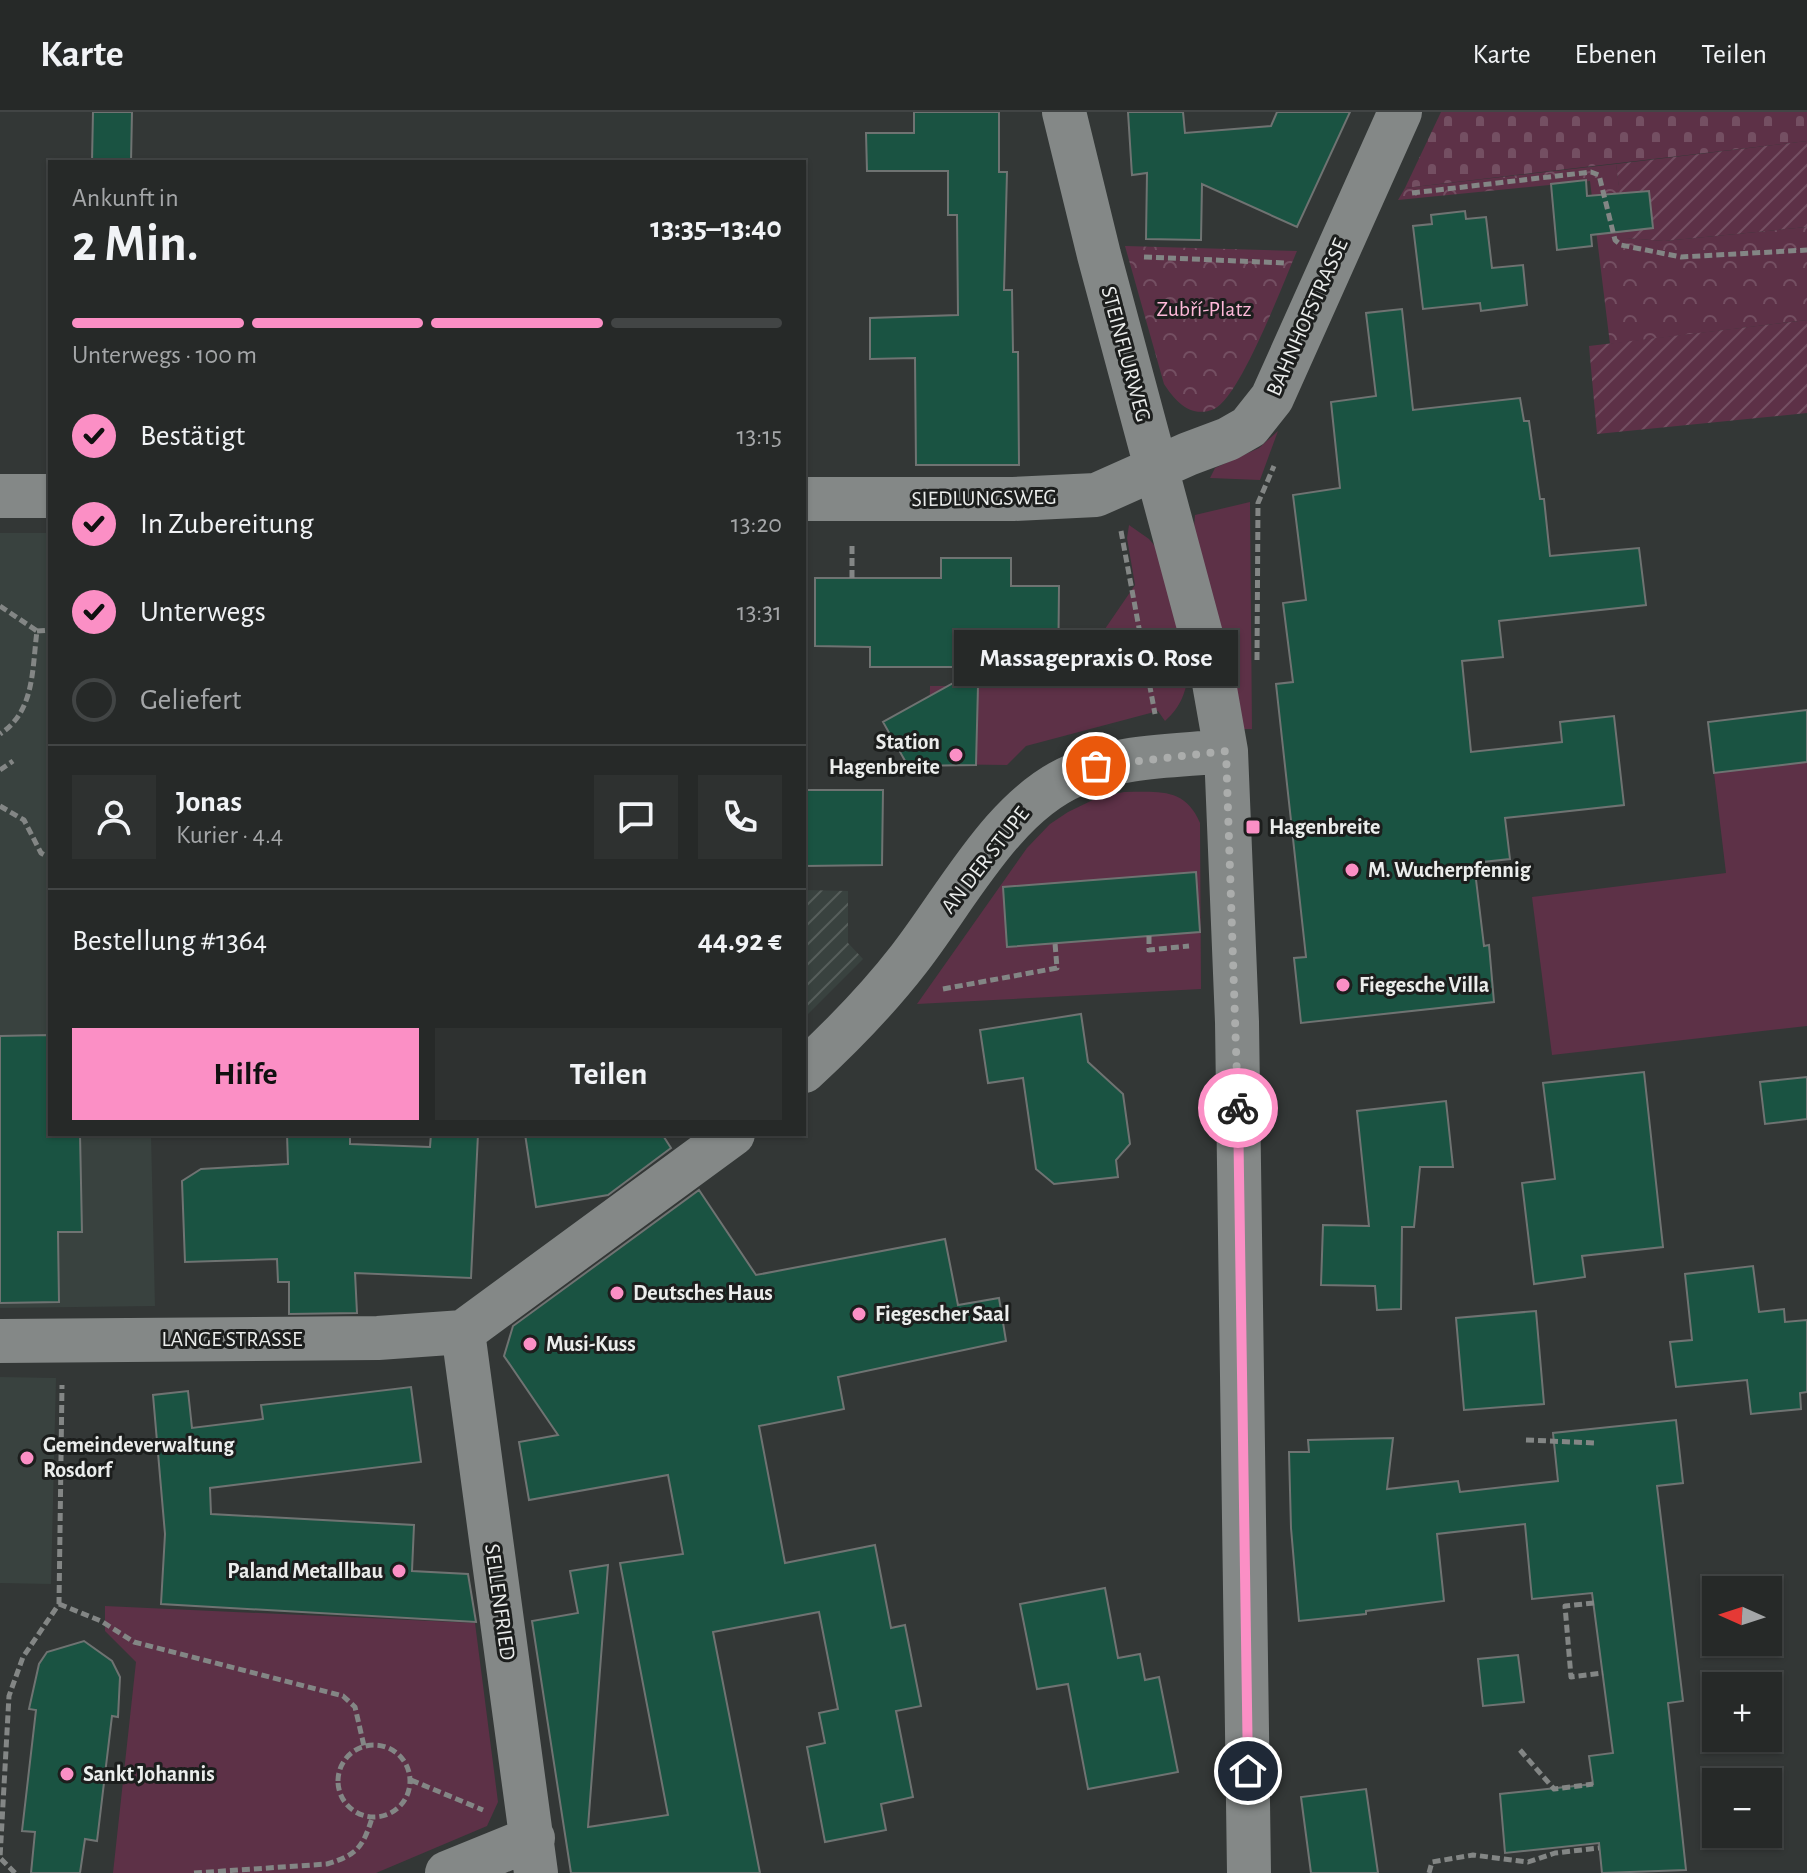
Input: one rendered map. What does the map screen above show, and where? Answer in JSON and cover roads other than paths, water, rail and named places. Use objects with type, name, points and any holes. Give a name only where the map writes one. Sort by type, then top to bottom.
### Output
[{"type":"street","name":"STEINFLURWEG","points":[[1064,112],[1099,255],[1214,683],[1226,751]]},
{"type":"street","name":"BAHNHOFSTRASSE","points":[[1158,467],[1228,439],[1249,427],[1272,398],[1400,112]]},
{"type":"street","name":"SIEDLUNGSWEG","points":[[806,499],[1013,499],[1096,495],[1158,467]]},
{"type":"street","points":[[0,496],[48,496]]},
{"type":"street","points":[[1226,751],[1237,1050],[1249,1873]]},
{"type":"street","name":"AN DER STUPE","points":[[806,1069],[908,962],[1006,826],[1028,803],[1072,776],[1096,766],[1226,751]]},
{"type":"street","points":[[463,1332],[731,1136]]},
{"type":"street","name":"LANGE STRASSE","points":[[0,1341],[378,1338],[463,1332]]},
{"type":"street","name":"SELLENFRIED","points":[[463,1332],[522,1843]]},
{"type":"street","points":[[447,1873],[522,1843]]},
{"type":"place","name":"Station Hagenbreite","points":[[956,755]]},
{"type":"place","name":"Massagepraxis O. Rose","points":[[1096,766]]},
{"type":"place","name":"Hagenbreite","points":[[1253,827]]},
{"type":"place","name":"M. Wucherpfennig","points":[[1352,870]]},
{"type":"place","name":"Fiegesche Villa","points":[[1343,985]]},
{"type":"place","name":"Deutsches Haus","points":[[617,1293]]},
{"type":"place","name":"Fiegescher Saal","points":[[859,1314]]},
{"type":"place","name":"Musi-Kuss","points":[[530,1344]]},
{"type":"place","name":"Gemeindeverwaltung Rosdorf","points":[[27,1458]]},
{"type":"place","name":"Paland Metallbau","points":[[399,1571]]},
{"type":"place","name":"Sankt Johannis","points":[[67,1774]]},
{"type":"park label","name":"Zubří-Platz","points":[[1204,309]]}]
